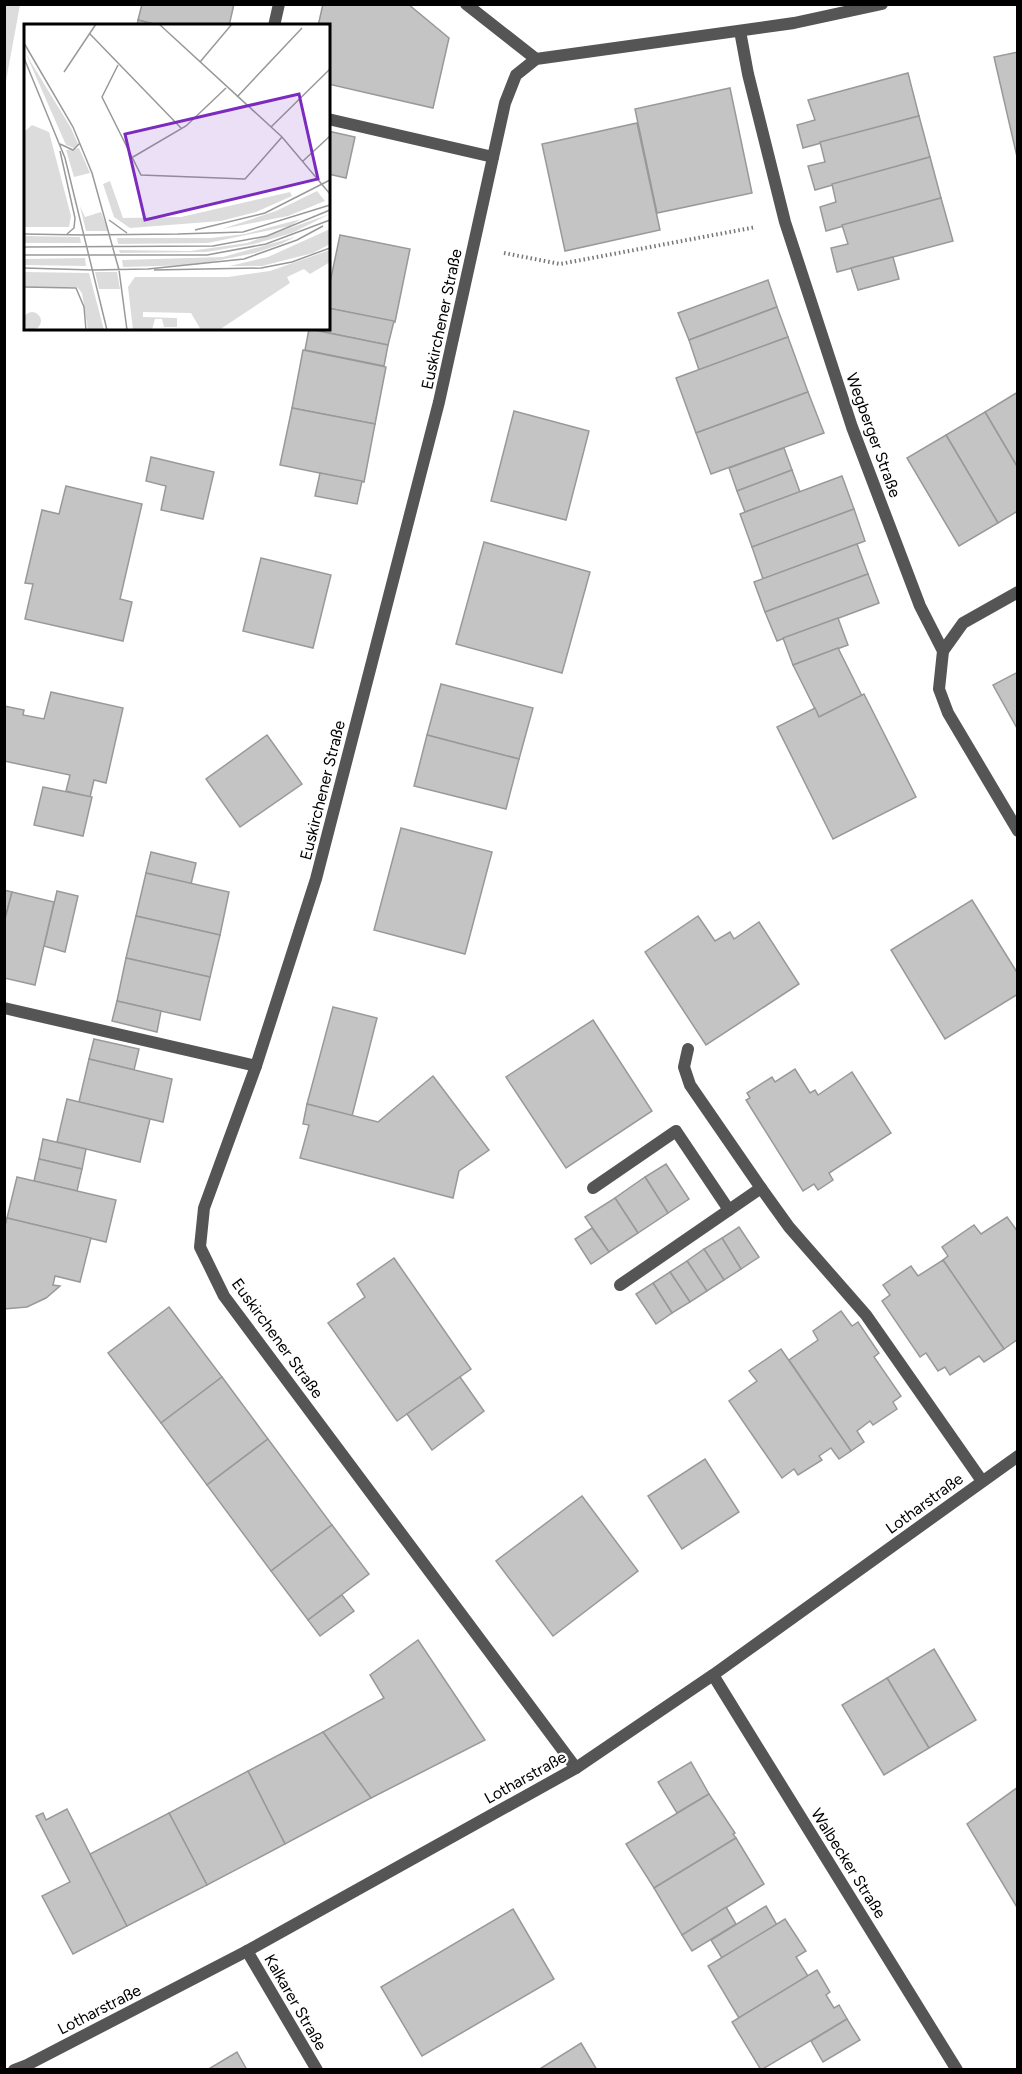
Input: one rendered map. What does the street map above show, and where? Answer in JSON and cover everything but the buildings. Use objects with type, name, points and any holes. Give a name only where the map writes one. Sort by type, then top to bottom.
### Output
[{"type":"street","points":[[274,24],[279,4]]},
{"type":"street","points":[[466,4],[536,59],[794,23],[882,4]]},
{"type":"street","name":"Wegberger Straße","points":[[740,31],[748,74],[785,222],[852,427],[920,606],[943,651]]},
{"type":"street","name":"Euskirchener Straße","points":[[536,59],[516,75],[505,103],[439,402],[316,879],[256,1066],[204,1208],[200,1247],[224,1296],[576,1768]]},
{"type":"street","points":[[330,119],[493,157]]},
{"type":"street","points":[[1017,592],[963,623],[943,651],[939,689],[948,713],[1017,831]]},
{"type":"street","points":[[4,1008],[256,1066]]},
{"type":"street","points":[[688,1049],[684,1067],[690,1085],[789,1227],[866,1315],[982,1481]]},
{"type":"street","points":[[593,1188],[676,1131],[729,1210]]},
{"type":"street","points":[[620,1284],[761,1188]]},
{"type":"street","name":"Lotharstraße","points":[[14,2070],[247,1951],[576,1768],[713,1675],[1017,1456]]},
{"type":"street","name":"Walbecker Straße","points":[[713,1675],[957,2070]]},
{"type":"street","name":"Kalkarer Straße","points":[[247,1951],[317,2070]]},
{"type":"path","points":[[474,247],[560,264],[785,222]]},
{"type":"shaded area","points":[[4,5],[20,5],[5,86]]}]
